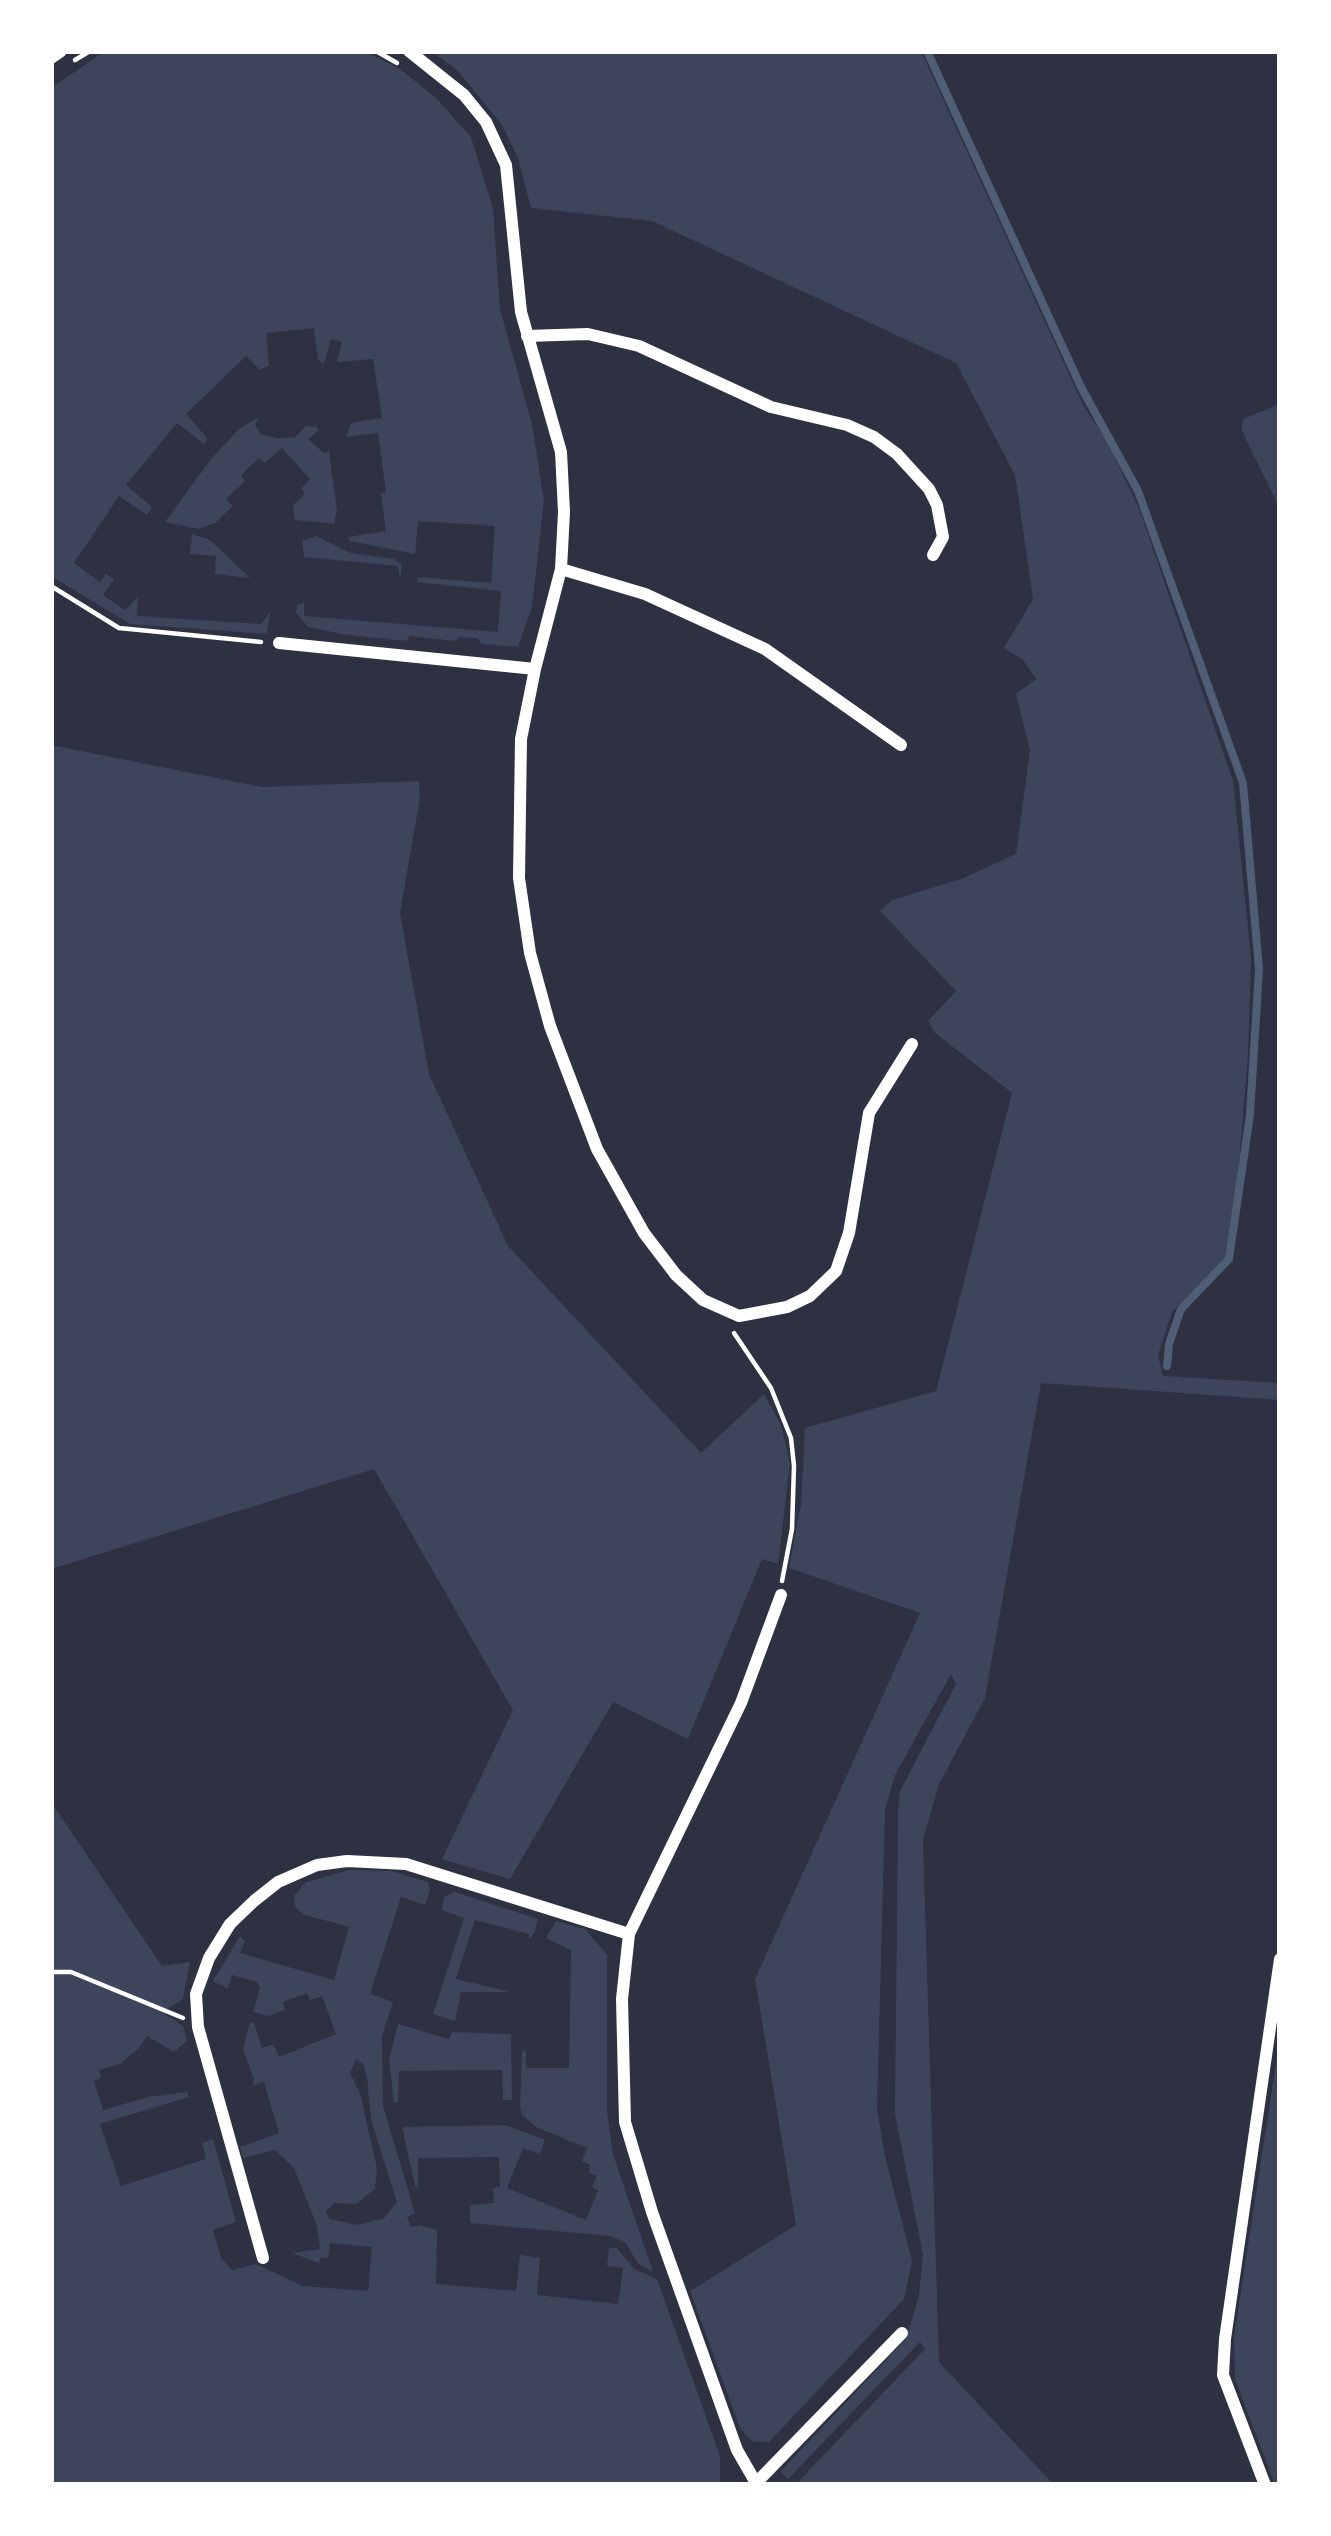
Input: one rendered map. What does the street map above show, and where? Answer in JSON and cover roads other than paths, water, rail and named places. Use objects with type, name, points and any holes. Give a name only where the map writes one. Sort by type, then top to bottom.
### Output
[{"type":"street","points":[[51,58],[61,51]]},
{"type":"street","points":[[409,51],[464,94],[497,144],[510,187],[517,281],[527,336],[561,452],[565,512],[561,569],[521,739],[519,878],[530,953],[550,1026],[597,1149],[644,1233],[676,1275],[704,1300],[739,1316],[787,1307],[810,1296],[836,1271],[849,1233],[869,1113],[912,1044]]},
{"type":"street","points":[[527,336],[588,334],[639,346],[771,407],[847,425],[874,437],[929,489],[943,537],[933,555]]},
{"type":"street","points":[[561,569],[645,594],[765,649],[901,746]]},
{"type":"street","points":[[279,644],[535,669]]},
{"type":"street","points":[[781,1595],[741,1703],[629,1934],[622,2000],[625,2122],[646,2196],[736,2450],[755,2484],[902,2332]]},
{"type":"street","points":[[263,2258],[198,2027],[196,1994],[219,1941],[254,1900],[278,1882],[317,1864],[406,1864],[629,1934]]},
{"type":"street","points":[[1265,2485],[1223,2375],[1280,1959]]},
{"type":"waterway","points":[[927,51],[1081,387],[1138,491],[1243,783],[1259,969],[1250,1115],[1229,1259],[1181,1309],[1167,1366]]}]
